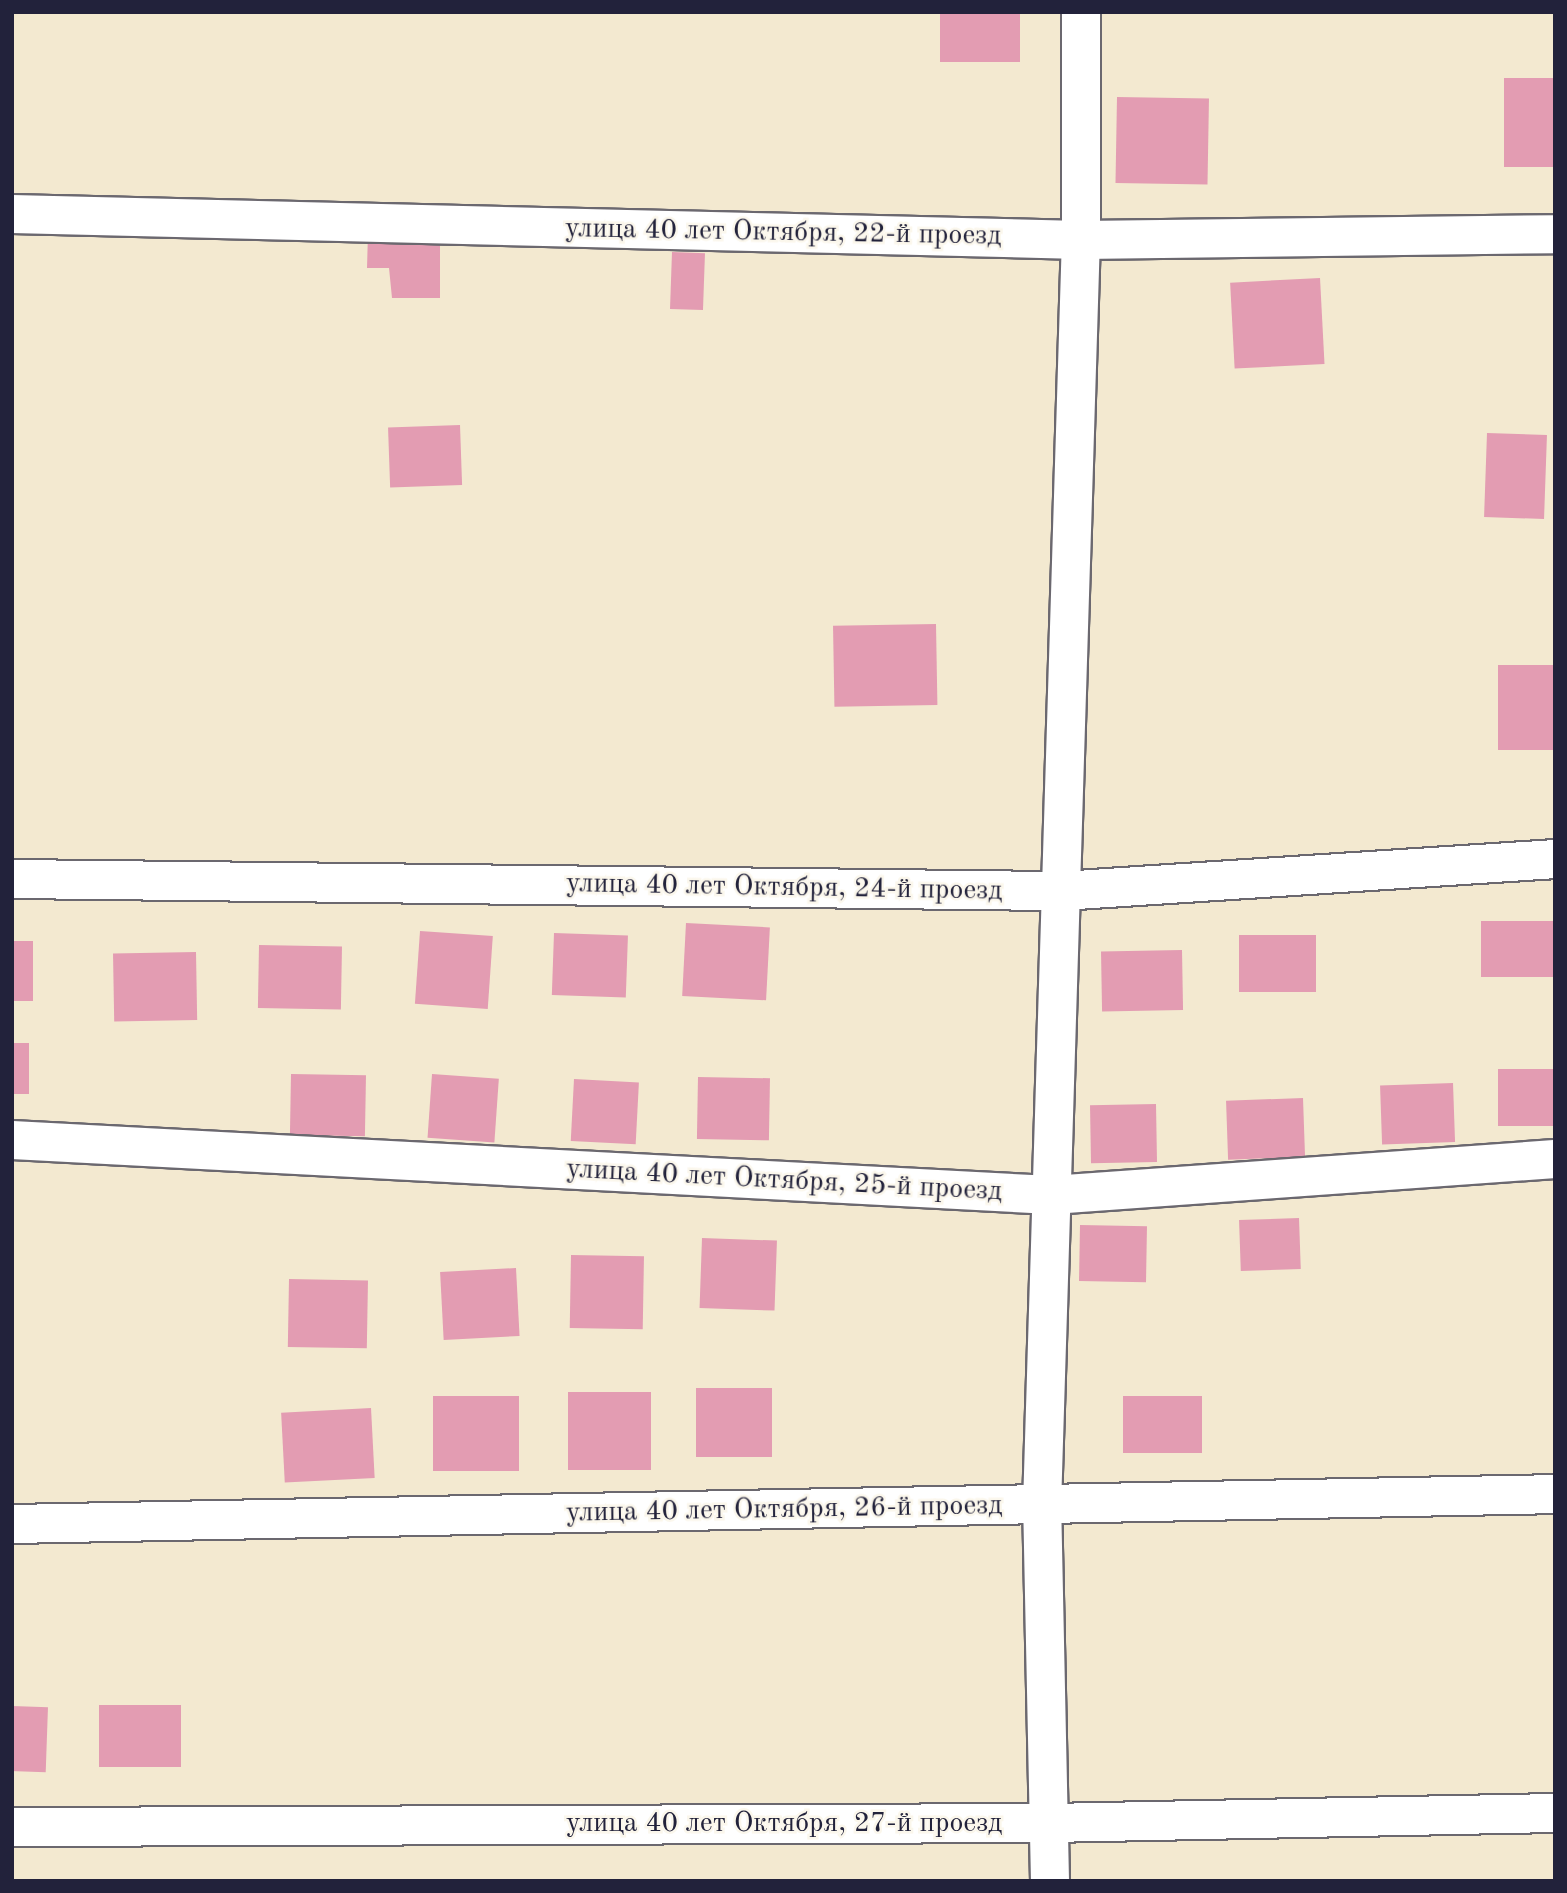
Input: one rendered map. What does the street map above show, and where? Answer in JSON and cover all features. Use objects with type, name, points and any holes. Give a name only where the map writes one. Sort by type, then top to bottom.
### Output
[{"type":"street","points":[[1050,1881],[1042,1506],[1081,240],[1081,12]]},
{"type":"street","name":"улица 40 лет Октября, 22-й проезд","points":[[12,214],[1081,240],[1555,234]]},
{"type":"street","name":"улица 40 лет Октября, 24-й проезд","points":[[12,879],[1061,891],[1555,859]]},
{"type":"street","name":"улица 40 лет Октября, 25-й проезд","points":[[12,1140],[1052,1195],[1555,1159]]},
{"type":"street","name":"улица 40 лет Октября, 26-й проезд","points":[[12,1524],[1555,1494]]},
{"type":"street","name":"улица 40 лет Октября, 27-й проезд","points":[[12,1827],[1049,1823],[1555,1812]]},
{"type":"building","points":[[940,12],[1020,12],[1020,62],[940,62]]},
{"type":"building","points":[[1504,78],[1555,78],[1555,167],[1504,167]]},
{"type":"building","points":[[1117,97],[1209,99],[1207,185],[1115,183]]},
{"type":"building","points":[[368,233],[440,233],[440,298],[392,298],[389,268],[367,268]]},
{"type":"building","points":[[672,252],[705,253],[703,310],[670,309]]},
{"type":"building","points":[[1320,278],[1325,364],[1235,369],[1230,283]]},
{"type":"building","points":[[460,425],[462,485],[390,487],[388,428]]},
{"type":"building","points":[[1487,433],[1547,435],[1544,519],[1484,517]]},
{"type":"building","points":[[936,624],[937,705],[834,707],[833,626]]},
{"type":"building","points":[[1498,665],[1555,665],[1555,750],[1498,750]]},
{"type":"building","points":[[1481,921],[1555,921],[1555,977],[1481,977]]},
{"type":"building","points":[[686,923],[770,927],[766,1000],[682,996]]},
{"type":"building","points":[[420,931],[493,936],[488,1009],[415,1004]]},
{"type":"building","points":[[554,933],[628,936],[626,998],[552,995]]},
{"type":"building","points":[[1239,935],[1316,935],[1316,992],[1239,992]]},
{"type":"building","points":[[12,941],[33,941],[33,1001],[12,1001]]},
{"type":"building","points":[[259,945],[342,946],[341,1009],[258,1008]]},
{"type":"building","points":[[1182,950],[1183,1010],[1102,1011],[1101,951]]},
{"type":"building","points":[[196,952],[197,1020],[114,1021],[113,953]]},
{"type":"building","points":[[12,1043],[29,1043],[29,1094],[12,1094]]},
{"type":"building","points":[[1498,1069],[1555,1069],[1555,1126],[1498,1126]]},
{"type":"building","points":[[291,1074],[366,1075],[365,1136],[290,1135]]},
{"type":"building","points":[[432,1074],[499,1079],[494,1143],[428,1138]]},
{"type":"building","points":[[698,1077],[770,1078],[769,1140],[697,1139]]},
{"type":"building","points":[[574,1079],[639,1082],[636,1144],[571,1141]]},
{"type":"building","points":[[1453,1083],[1455,1142],[1382,1145],[1380,1086]]},
{"type":"building","points":[[1303,1098],[1305,1157],[1228,1160],[1226,1101]]},
{"type":"building","points":[[1156,1104],[1157,1162],[1091,1163],[1090,1105]]},
{"type":"building","points":[[1299,1218],[1301,1269],[1241,1271],[1239,1220]]},
{"type":"building","points":[[1080,1225],[1147,1226],[1146,1282],[1079,1281]]},
{"type":"building","points":[[702,1238],[777,1241],[775,1311],[700,1308]]},
{"type":"building","points":[[571,1255],[644,1256],[643,1329],[570,1328]]},
{"type":"building","points":[[516,1268],[520,1336],[444,1340],[440,1272]]},
{"type":"building","points":[[289,1279],[368,1280],[367,1348],[288,1347]]},
{"type":"building","points":[[696,1388],[772,1388],[772,1457],[696,1457]]},
{"type":"building","points":[[568,1392],[651,1392],[651,1470],[568,1470]]},
{"type":"building","points":[[433,1396],[519,1396],[519,1471],[433,1471]]},
{"type":"building","points":[[1123,1396],[1202,1396],[1202,1453],[1123,1453]]},
{"type":"building","points":[[371,1408],[375,1478],[285,1483],[281,1413]]},
{"type":"building","points":[[99,1705],[181,1705],[181,1767],[99,1767]]},
{"type":"building","points":[[12,1706],[48,1707],[46,1772],[12,1771]]}]
